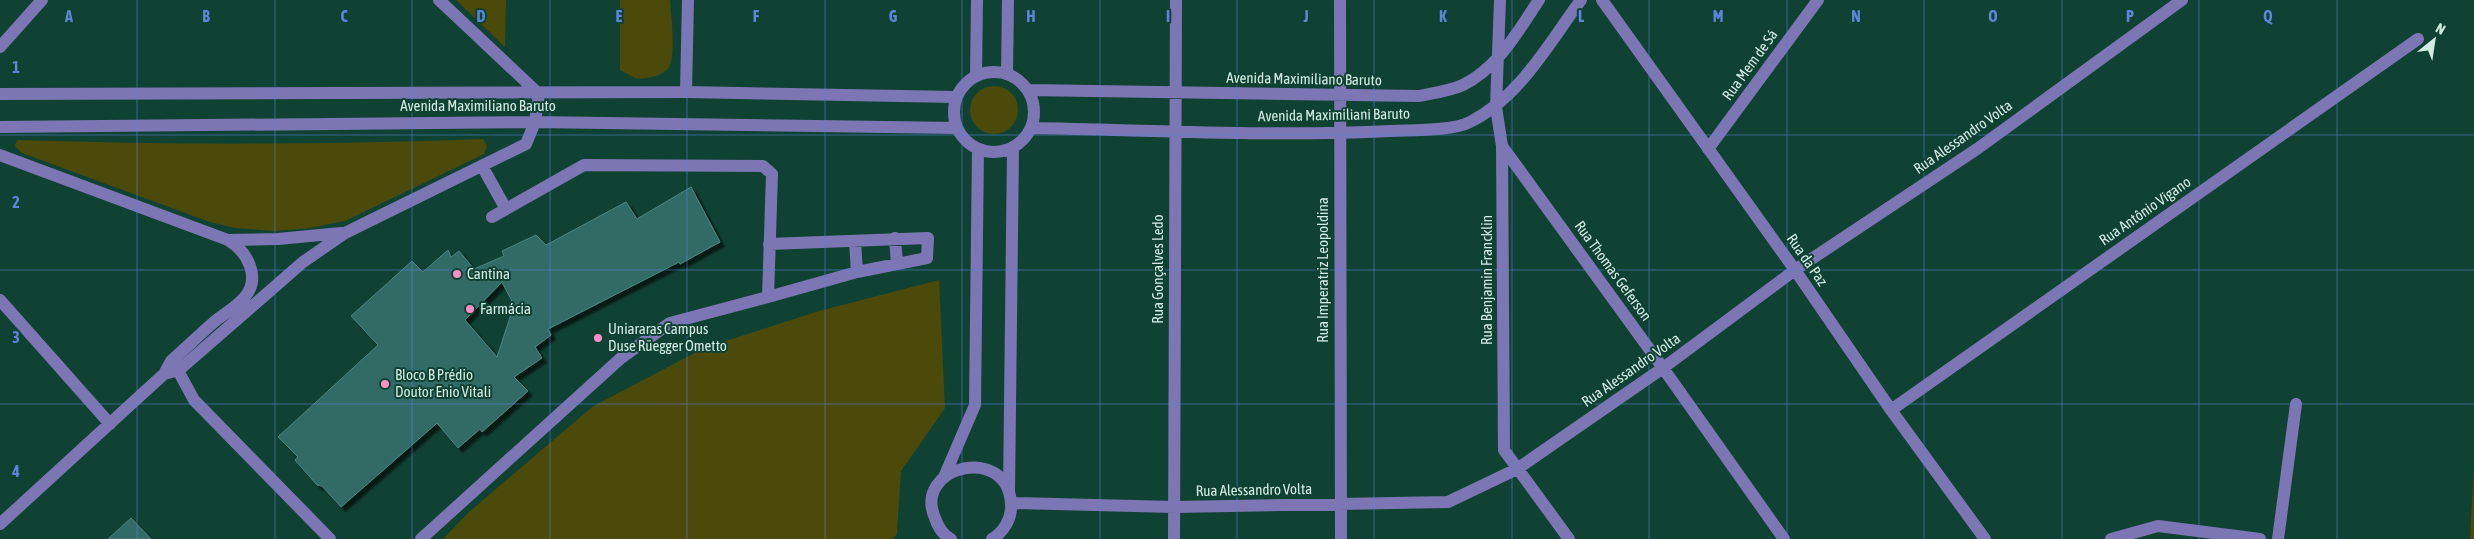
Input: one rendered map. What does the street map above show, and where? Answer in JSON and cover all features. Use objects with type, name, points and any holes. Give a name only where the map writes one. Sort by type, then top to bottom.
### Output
[{"type":"street","points":[[0,48],[42,0]]},
{"type":"street","points":[[0,524],[164,374],[303,262],[345,233],[526,144],[535,122],[539,94],[438,0]]},
{"type":"street","points":[[686,92],[688,0]]},
{"type":"street","points":[[976,76],[977,0]]},
{"type":"street","points":[[1007,74],[1008,0]]},
{"type":"street","name":"Rua Gonçalves Ledo","points":[[1174,539],[1176,0]]},
{"type":"street","name":"Rua Imperatriz Leopoldina","points":[[1340,0],[1340,539]]},
{"type":"street","name":"Rua Benjamin Francklin","points":[[1500,0],[1496,107],[1502,146],[1504,450],[1569,539]]},
{"type":"street","name":"Avenida Maximiliano Baruto","points":[[1028,90],[1176,94],[1419,96],[1462,85],[1482,74],[1498,57],[1539,0]]},
{"type":"street","name":"Avenida Maximiliani Baruto","points":[[1031,128],[1339,134],[1435,129],[1468,124],[1496,107],[1518,85],[1581,0]]},
{"type":"street","name":"Rua da Paz","points":[[1602,0],[1795,270],[1891,410],[1985,539]]},
{"type":"street","name":"Rua Mem de Sá","points":[[1708,149],[1818,0]]},
{"type":"street","name":"Rua Alessandro Volta","points":[[1010,497],[1174,507],[1448,502],[1517,469],[1664,368],[1795,270],[1977,149],[2182,0]]},
{"type":"street","name":"Rua Antônio Vigano","points":[[1891,410],[2418,39]]},
{"type":"street","points":[[992,72],[1007,74],[1019,80],[1028,90],[1034,108],[1031,128],[1024,139],[1013,148],[996,152],[978,149],[962,137],[957,128],[954,108],[956,97],[961,88],[976,76],[992,72]]},
{"type":"street","name":"Avenida Maximiliano Baruto","points":[[0,94],[539,94],[686,92],[956,97]]},
{"type":"street","name":"Avenida Maximiliano Baruto","points":[[0,127],[535,122],[957,128]]},
{"type":"street","name":"Rua Thomas Geferson","points":[[1502,146],[1664,368],[1784,539]]},
{"type":"street","points":[[1007,539],[1010,497],[1013,148]]},
{"type":"street","points":[[951,539],[938,527],[933,515],[934,494],[944,477],[975,405],[978,149]]},
{"type":"street","points":[[0,155],[228,240],[238,246],[248,259],[252,276],[245,298],[175,365]]},
{"type":"street","points":[[492,218],[584,165],[763,166],[772,174],[768,297]]},
{"type":"street","points":[[482,166],[506,209]]},
{"type":"street","points":[[228,240],[278,240],[345,233]]},
{"type":"street","points":[[895,238],[897,264]]},
{"type":"street","points":[[422,539],[621,358],[670,323],[857,272],[927,258],[928,238],[769,244]]},
{"type":"street","points":[[855,241],[857,272]]},
{"type":"street","points":[[0,300],[110,424]]},
{"type":"street","points":[[175,365],[194,400],[330,539]]},
{"type":"street","points":[[2278,539],[2296,404]]},
{"type":"street","points":[[944,477],[956,469],[969,466],[982,467],[993,472],[1002,480],[1010,497]]},
{"type":"street","points":[[992,539],[1007,523]]},
{"type":"street","points":[[2111,539],[2158,526],[2260,539]]},
{"type":"shaded area","points":[[456,0],[506,0],[505,47]]},
{"type":"shaded area","points":[[620,0],[670,0],[672,54],[669,67],[663,73],[637,79],[620,70]]},
{"type":"shaded area","points":[[989,86],[999,86],[1011,93],[1018,105],[1018,115],[1011,127],[999,134],[989,134],[981,130],[974,123],[970,115],[970,105],[974,97],[981,90]]},
{"type":"shaded area","points":[[483,139],[487,146],[484,154],[345,221],[310,228],[274,231],[235,228],[210,222],[22,153],[15,146],[17,140],[250,144]]},
{"type":"shaded area","points":[[939,280],[945,408],[901,471],[897,534],[893,539],[443,539],[469,512],[592,407],[704,348],[819,311]]},
{"type":"shaded area","points":[[2474,466],[2474,539],[2470,539]]},
{"type":"building","points":[[691,187],[720,242],[680,264],[679,262],[548,329],[551,335],[535,347],[542,358],[514,377],[528,391],[482,432],[480,429],[458,448],[437,423],[341,507],[322,486],[317,485],[295,460],[298,457],[278,437],[378,345],[351,316],[412,261],[423,272],[448,250],[451,257],[459,251],[474,269],[504,256],[502,251],[536,235],[546,245],[626,202],[637,219]],"holes":[[[502,282],[514,305],[497,357],[465,320]]]},
{"type":"building","points":[[131,518],[151,539],[108,539]]},
{"type":"place","name":"Cantina","points":[[457,274]]},
{"type":"place","name":"Farmácia","points":[[470,309]]},
{"type":"place","name":"Uniararas Campus Duse Rüegger Ometto","points":[[598,338]]},
{"type":"place","name":"Bloco B Prédio Doutor Enio Vitali","points":[[385,384]]}]
